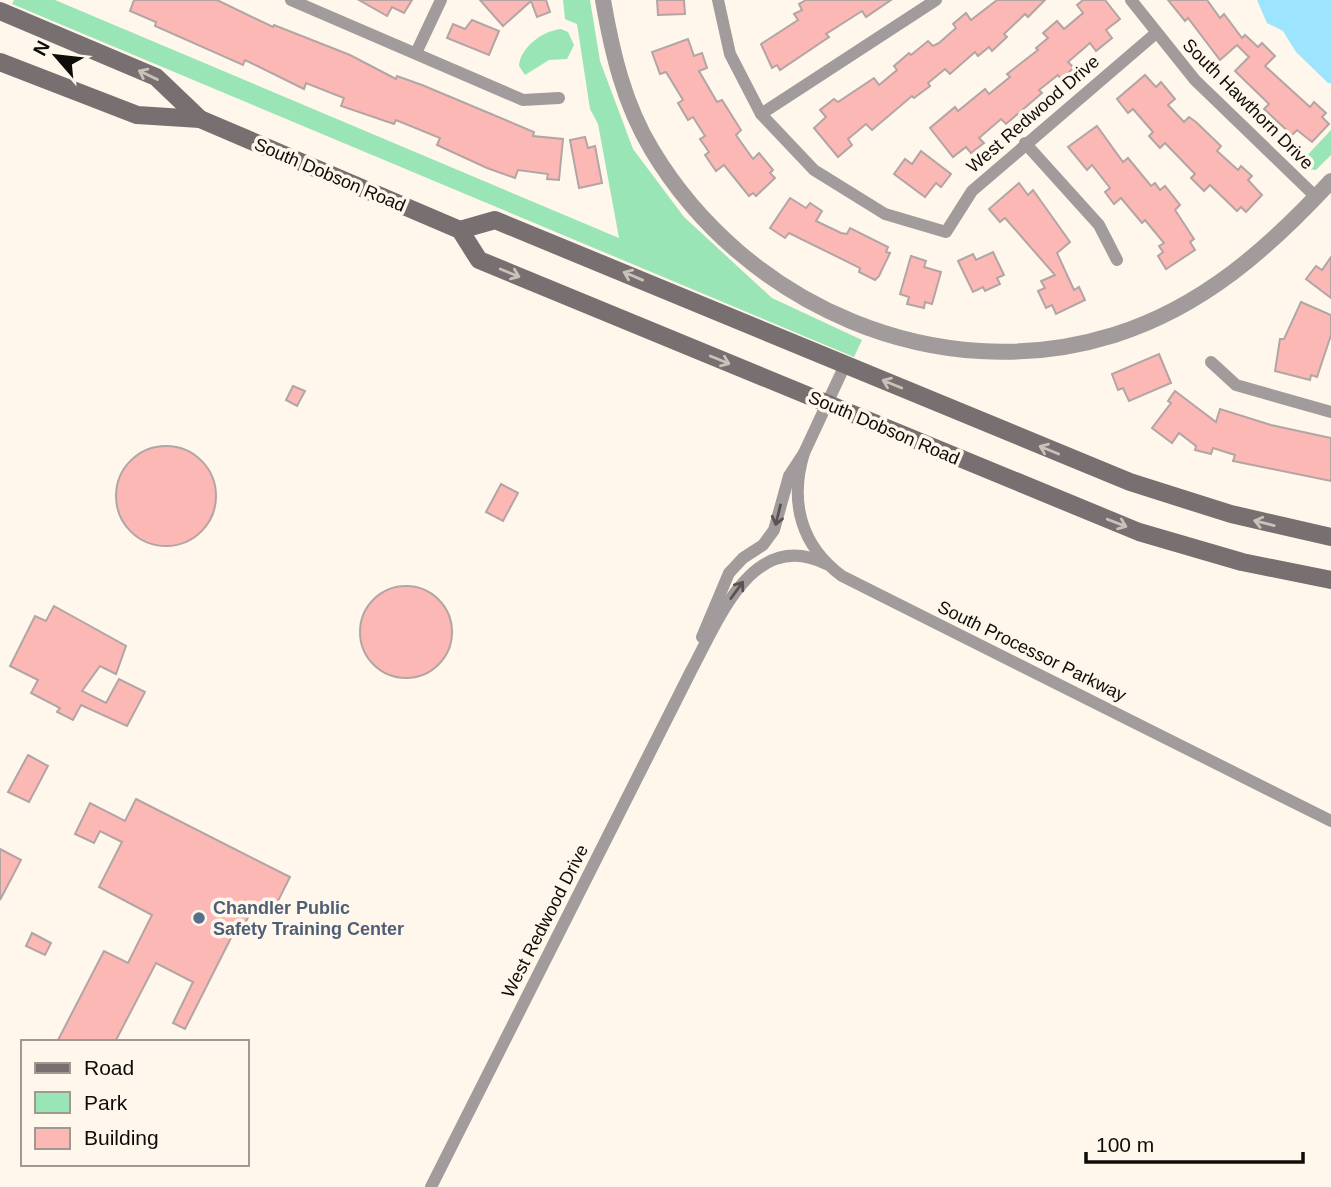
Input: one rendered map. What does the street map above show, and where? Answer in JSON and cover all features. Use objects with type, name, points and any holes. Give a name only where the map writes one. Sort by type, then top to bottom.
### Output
[{"type":"main road","name":"South Dobson Road","points":[[0,11],[156,77],[200,119]]},
{"type":"main road","name":"South Dobson Road","points":[[0,62],[137,115],[200,119],[460,230],[479,260],[1139,532],[1242,562],[1331,580]]},
{"type":"main road","points":[[460,230],[495,220],[1167,496],[1331,537]]},
{"type":"street","points":[[291,0],[523,100],[559,98]]},
{"type":"street","points":[[416,53],[441,0]]},
{"type":"street","points":[[603,0],[617,69],[636,120],[666,172],[704,221],[751,264],[779,284],[837,316],[888,334],[937,346],[991,350],[1065,345],[1113,335],[1170,312],[1224,281],[1269,244],[1331,181]]},
{"type":"street","points":[[718,0],[730,54],[761,114],[936,0]]},
{"type":"street","name":"South Hawthorn Drive","points":[[1131,0],[1155,34],[1195,80],[1316,197]]},
{"type":"street","name":"West Redwood Drive","points":[[761,114],[814,170],[885,214],[946,232],[972,191],[1025,142],[1155,34]]},
{"type":"street","points":[[1025,142],[1099,225],[1117,260]]},
{"type":"street","points":[[1211,362],[1236,385],[1331,412]]},
{"type":"street","name":"West Redwood Drive","points":[[691,671],[723,583],[736,564],[769,539],[779,520],[784,488],[804,453],[845,365]]},
{"type":"street","name":"South Processor Parkway","points":[[804,453],[796,492],[799,512],[807,538],[826,564],[852,582],[1102,704],[1331,821]]},
{"type":"street","name":"West Redwood Drive","points":[[431,1187],[691,671],[735,592],[760,567],[774,558],[792,555],[826,564]]},
{"type":"green space","points":[[14,0],[55,0],[619,238],[598,124],[590,109],[577,24],[565,19],[563,0],[590,0],[600,61],[633,149],[684,217],[772,298],[862,340],[854,357],[12,4]]},
{"type":"green space","points":[[561,29],[568,32],[574,45],[567,59],[549,60],[525,75],[519,66],[523,53],[540,37]]},
{"type":"green space","points":[[1331,130],[1331,155],[1316,170],[1305,169],[1299,164]]},
{"type":"water","points":[[1257,0],[1331,0],[1331,83],[1296,52],[1283,31],[1267,23]]},
{"type":"building","points":[[134,0],[217,0],[273,27],[274,25],[350,55],[396,79],[397,76],[422,85],[534,132],[533,136],[563,139],[559,180],[547,179],[548,174],[518,170],[515,178],[487,168],[437,145],[440,138],[396,120],[394,124],[341,106],[344,98],[306,83],[304,89],[245,60],[243,65],[155,26],[156,22],[130,11]]},
{"type":"building","points":[[359,0],[412,0],[404,13],[392,7],[387,16]]},
{"type":"building","points":[[480,0],[546,0],[550,12],[537,17],[531,1],[503,26]]},
{"type":"building","points":[[657,0],[684,0],[685,14],[658,15]]},
{"type":"building","points":[[806,0],[891,0],[866,17],[862,11],[826,34],[829,37],[780,70],[777,65],[772,68],[761,44],[798,20],[794,14],[802,10],[799,4]]},
{"type":"building","points":[[997,0],[1045,0],[1028,17],[1025,14],[1004,34],[1007,37],[992,51],[989,47],[978,56],[975,52],[950,74],[945,69],[928,83],[930,86],[914,98],[912,96],[872,130],[866,124],[848,139],[852,145],[838,157],[814,128],[826,117],[820,110],[834,99],[838,102],[874,78],[879,85],[897,70],[894,66],[909,53],[911,55],[928,41],[933,46],[939,43],[956,28],[953,24],[966,13],[971,20]]},
{"type":"building","points":[[1083,0],[1105,0],[1120,19],[1106,30],[1112,38],[1096,51],[1090,43],[1068,62],[1074,68],[1061,79],[1058,75],[1039,90],[1042,93],[1006,124],[1001,119],[979,138],[984,143],[971,153],[966,147],[953,157],[930,128],[955,107],[958,111],[985,89],[989,94],[1010,77],[1007,74],[1038,50],[1036,48],[1048,38],[1043,33],[1057,21],[1064,29],[1083,13],[1077,5]]},
{"type":"building","points":[[1168,0],[1207,0],[1220,18],[1224,14],[1242,38],[1245,35],[1258,47],[1262,43],[1275,56],[1265,66],[1310,107],[1314,102],[1326,113],[1322,117],[1329,124],[1312,142],[1297,130],[1292,135],[1264,109],[1269,104],[1235,71],[1249,57],[1237,45],[1220,60],[1188,18],[1185,21]]},
{"type":"building","points":[[472,20],[499,31],[489,55],[447,38],[453,24],[465,29]]},
{"type":"building","points":[[688,39],[694,56],[702,53],[707,68],[699,71],[717,102],[722,100],[741,130],[736,135],[753,159],[759,153],[773,170],[770,173],[775,178],[756,196],[753,193],[749,196],[724,165],[716,171],[705,155],[709,152],[700,139],[705,136],[693,117],[688,120],[678,103],[683,100],[666,72],[660,74],[652,52]]},
{"type":"building","points":[[1145,75],[1156,87],[1161,82],[1175,99],[1168,105],[1184,122],[1189,117],[1196,122],[1221,146],[1217,151],[1238,170],[1241,166],[1252,176],[1248,180],[1262,195],[1246,212],[1241,207],[1237,211],[1210,185],[1204,191],[1191,178],[1195,174],[1165,143],[1160,148],[1149,136],[1153,132],[1133,109],[1128,113],[1117,99]]},
{"type":"building","points":[[1097,126],[1123,162],[1128,158],[1151,186],[1155,183],[1160,190],[1165,186],[1180,205],[1175,210],[1194,239],[1190,242],[1195,250],[1166,269],[1158,256],[1163,252],[1159,246],[1164,243],[1145,220],[1142,223],[1121,198],[1114,204],[1105,192],[1110,188],[1092,165],[1087,170],[1068,147]]},
{"type":"building","points":[[585,137],[588,148],[595,146],[602,183],[579,188],[570,140]]},
{"type":"building","points":[[921,151],[951,174],[941,187],[936,183],[925,197],[894,174],[905,159],[912,164]]},
{"type":"building","points":[[1019,183],[1028,195],[1033,190],[1070,242],[1057,253],[1074,290],[1079,287],[1085,300],[1056,314],[1052,305],[1046,308],[1038,291],[1045,288],[1041,281],[1055,275],[1005,218],[1000,222],[989,209]]},
{"type":"building","points":[[790,198],[806,208],[810,203],[822,211],[816,221],[841,233],[847,234],[850,228],[888,247],[886,252],[890,253],[879,276],[875,280],[859,272],[860,268],[789,233],[785,238],[770,228]]},
{"type":"building","points":[[993,252],[1004,275],[997,278],[1000,284],[985,291],[983,287],[973,292],[958,261],[973,254],[976,260]]},
{"type":"building","points":[[911,256],[926,261],[924,267],[941,272],[932,304],[925,302],[924,308],[907,304],[909,297],[900,294]]},
{"type":"building","points":[[1331,257],[1331,298],[1306,279],[1316,266],[1322,270]]},
{"type":"building","points":[[1301,302],[1331,315],[1331,335],[1317,377],[1311,375],[1310,380],[1275,371],[1280,339],[1284,339]]},
{"type":"building","points":[[1159,354],[1171,383],[1129,401],[1123,388],[1118,390],[1112,374]]},
{"type":"building","points":[[293,386],[305,391],[297,406],[286,400]]},
{"type":"building","points":[[1175,391],[1216,422],[1220,409],[1271,425],[1331,438],[1331,481],[1233,461],[1235,455],[1213,448],[1211,454],[1195,450],[1196,446],[1179,433],[1172,443],[1152,428],[1171,403],[1168,401]]},
{"type":"building","points":[[166,446],[194,454],[208,468],[216,496],[208,524],[194,538],[166,546],[138,538],[124,524],[116,496],[124,468],[138,454]]},
{"type":"building","points":[[501,484],[518,493],[503,521],[486,512]]},
{"type":"building","points":[[406,586],[424,590],[439,599],[448,614],[452,632],[448,650],[439,665],[424,674],[406,678],[388,674],[373,665],[364,650],[360,632],[364,614],[373,599],[388,590]]},
{"type":"building","points":[[54,606],[126,646],[116,674],[100,666],[82,691],[106,703],[119,679],[145,692],[127,726],[81,705],[73,720],[57,712],[60,708],[31,693],[38,680],[10,666],[35,616],[46,621]]},
{"type":"building","points":[[28,755],[48,766],[29,802],[8,792]]},
{"type":"building","name":"Chandler Public Safety Training Center","points":[[136,799],[290,877],[272,913],[255,904],[243,927],[238,924],[185,1029],[173,1023],[193,982],[156,963],[116,1040],[58,1040],[104,951],[128,963],[152,915],[99,887],[122,842],[100,831],[94,843],[75,834],[90,803],[125,821]]},
{"type":"building","points":[[0,849],[21,860],[0,900]]},
{"type":"building","points":[[32,933],[51,943],[45,955],[26,946]]},
{"type":"place","name":"Chandler Public Safety Training Center","points":[[199,918]]}]
